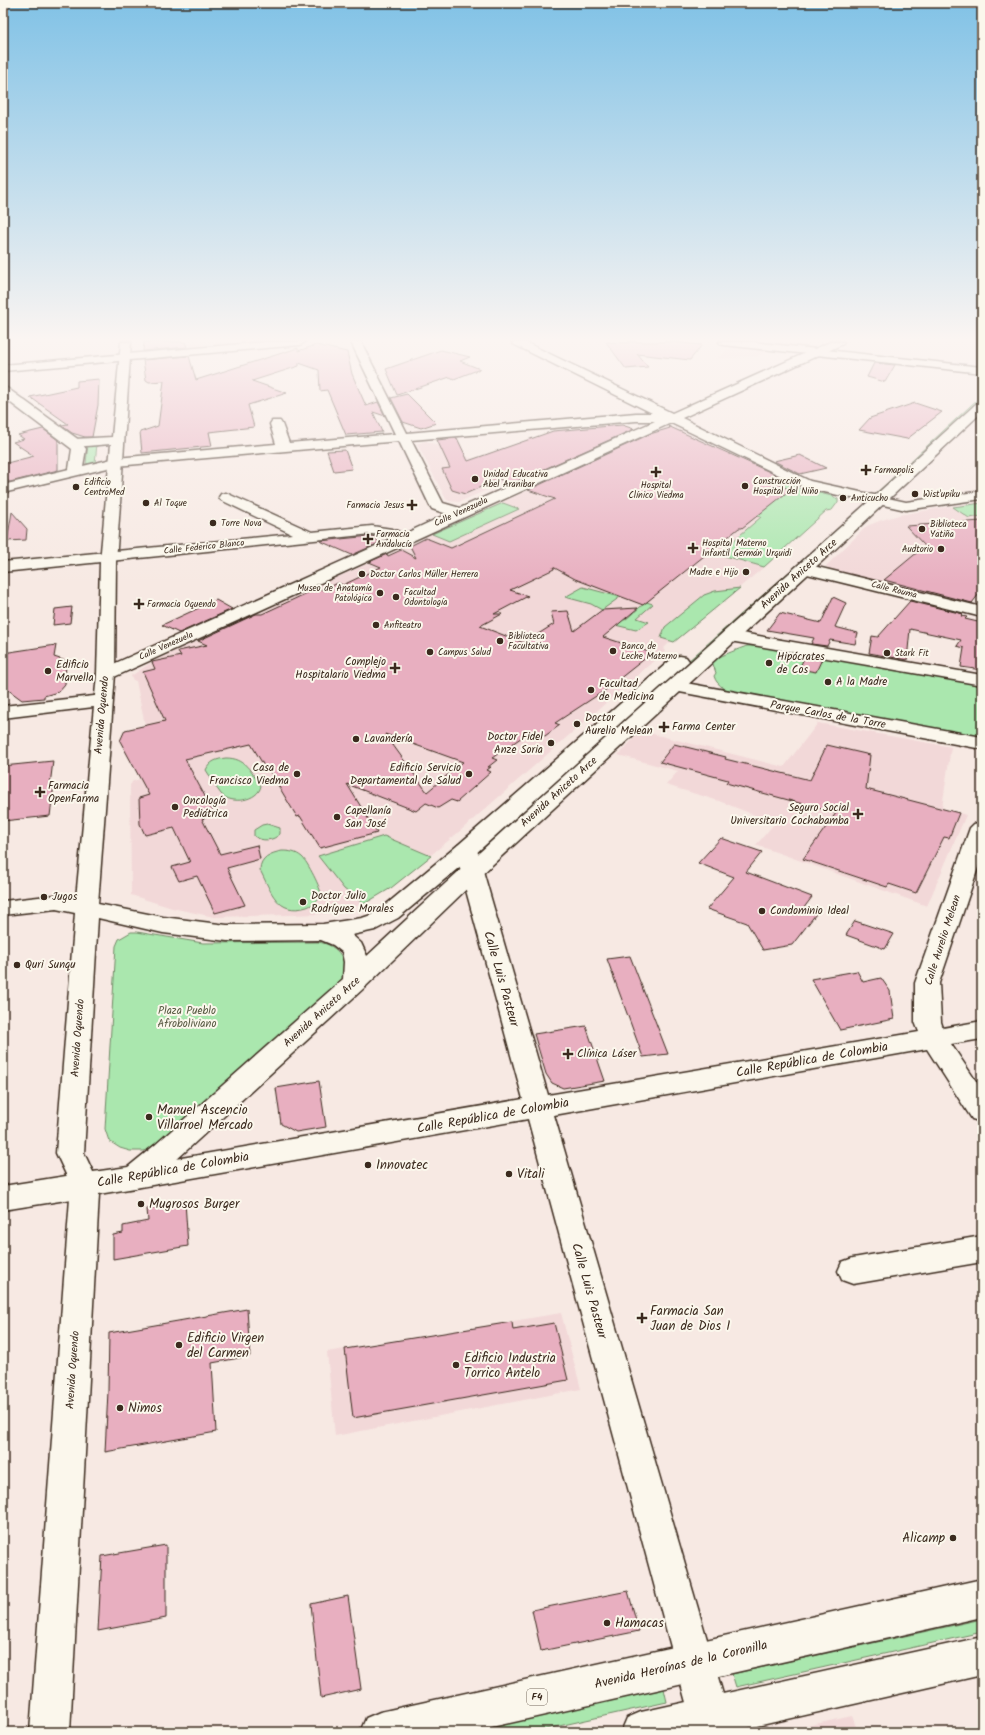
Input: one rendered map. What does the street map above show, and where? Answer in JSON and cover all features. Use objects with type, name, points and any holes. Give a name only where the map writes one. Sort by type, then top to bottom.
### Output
[{"type":"street","points":[[47,423],[74,443],[79,449],[76,471]]},
{"type":"street","name":"Avenida Oquendo","points":[[50,1732],[86,1185],[70,1153],[87,908],[106,674],[109,557],[119,423]]},
{"type":"street","points":[[397,423],[438,506],[459,513]]},
{"type":"street","points":[[3,489],[116,462],[567,423]]},
{"type":"street","name":"Calle Venezuela","points":[[106,674],[659,423]]},
{"type":"street","points":[[684,423],[806,484],[906,506],[982,495]]},
{"type":"street","name":"Avenida Aniceto Arce","points":[[3,908],[56,902],[163,925],[201,931],[227,933],[324,932],[367,925],[379,920],[468,861],[675,686],[805,569],[872,499],[949,423]]},
{"type":"street","name":"Avenida Aniceto Arce","points":[[135,1177],[166,1153],[355,982],[468,861],[872,499],[961,423]]},
{"type":"street","points":[[276,424],[284,447]]},
{"type":"street","points":[[74,443],[118,440]]},
{"type":"street","points":[[226,497],[307,535]]},
{"type":"street","name":"Calle Federico Blanco","points":[[3,567],[307,535],[372,530],[387,532],[404,538]]},
{"type":"street","name":"Calle Rouma","points":[[805,569],[982,612]]},
{"type":"street","points":[[730,636],[982,680]]},
{"type":"street","name":"Parque Carlos de la Torre","points":[[675,686],[982,743]]},
{"type":"street","points":[[3,712],[103,701]]},
{"type":"street","name":"Calle Aurelio Melean","points":[[981,828],[927,983],[928,1022],[934,1039],[982,1112]]},
{"type":"street","name":"Calle Luis Pasteur","points":[[468,861],[712,1724]]},
{"type":"street","points":[[324,932],[337,936],[349,944],[356,953],[358,966],[355,982]]},
{"type":"street","name":"Calle República de Colombia","points":[[3,1198],[538,1108],[982,1030]]},
{"type":"street","points":[[852,1271],[982,1249]]},
{"type":"street","name":"Avenida Heroínas de la Coronilla","points":[[380,1732],[982,1598]]},
{"type":"street","points":[[641,1732],[712,1724],[982,1656]]},
{"type":"shaded area","name":"Complejo Hospitalario Viedma","points":[[667,427],[677,428],[749,464],[757,516],[762,517],[718,554],[764,567],[674,642],[671,641],[663,649],[665,651],[460,831],[391,888],[364,904],[324,914],[214,917],[172,908],[131,895],[130,785],[133,781],[140,779],[120,741],[125,730],[145,725],[136,681],[133,680],[131,676],[152,662]]},
{"type":"shaded area","points":[[426,441],[519,476],[459,502],[449,501],[446,499],[417,444]]},
{"type":"shaded area","points":[[982,501],[982,572],[947,600],[832,572],[826,566],[867,526],[899,515]]},
{"type":"shaded area","name":"Seguro Social Universitario Cochabamba","points":[[818,723],[951,747],[942,808],[966,815],[927,906],[756,845],[775,823],[719,801],[666,785],[678,771],[618,755],[641,731],[784,767]]},
{"type":"shaded area","name":"Edificio Industria Torrico Antelo","points":[[561,1313],[581,1389],[335,1436],[327,1352]]},
{"type":"shaded area","points":[[852,1716],[858,1732],[779,1732]]},
{"type":"green space","points":[[952,423],[956,423],[877,496],[874,495]]},
{"type":"green space","points":[[88,444],[97,444],[95,463],[86,464]]},
{"type":"green space","points":[[749,464],[798,488],[832,496],[838,499],[838,502],[832,510],[826,511],[764,567],[718,554],[761,517],[757,516]]},
{"type":"green space","points":[[868,502],[872,502],[483,850],[478,847]]},
{"type":"green space","points":[[503,503],[519,509],[449,541],[432,534]]},
{"type":"green space","points":[[982,503],[982,516],[969,518],[953,507]]},
{"type":"green space","points":[[583,587],[620,597],[602,610],[591,604],[565,597]]},
{"type":"green space","points":[[740,588],[674,642],[661,638],[665,627],[704,595],[715,591]]},
{"type":"green space","points":[[646,602],[653,604],[637,618],[649,622],[636,630],[615,625],[609,616],[625,620]]},
{"type":"green space","points":[[747,646],[759,646],[982,682],[982,738],[739,695],[731,692],[721,686],[716,680],[714,676],[716,673],[712,661]]},
{"type":"green space","points":[[226,758],[238,760],[247,766],[261,786],[255,795],[244,800],[231,800],[221,794],[206,770],[214,761]]},
{"type":"green space","points":[[267,824],[280,828],[280,834],[267,840],[254,836],[254,830]]},
{"type":"green space","points":[[384,836],[431,856],[391,888],[364,904],[344,889],[318,856]]},
{"type":"green space","points":[[282,851],[293,852],[302,857],[310,869],[321,892],[321,895],[317,901],[307,907],[297,909],[282,905],[276,900],[260,870],[262,862],[267,856]]},
{"type":"green space","name":"Plaza Pueblo Afroboliviano","points":[[131,932],[203,943],[318,942],[337,950],[341,955],[345,967],[343,981],[155,1147],[143,1151],[130,1151],[120,1148],[109,1141],[105,1129],[116,946],[119,939]]},
{"type":"green space","points":[[982,1619],[982,1632],[736,1687],[732,1674]]},
{"type":"green space","points":[[664,1689],[667,1702],[532,1732],[469,1732]]},
{"type":"building","points":[[67,423],[95,423],[92,437],[85,437],[72,433],[61,425],[68,424]]},
{"type":"building","points":[[158,423],[253,423],[254,427],[209,432],[212,446],[142,453],[140,432],[158,426]]},
{"type":"building","points":[[341,423],[378,423],[382,432],[346,435]]},
{"type":"building","points":[[406,423],[436,423],[421,428]]},
{"type":"building","points":[[865,423],[928,423],[907,439],[859,430]]},
{"type":"building","points":[[622,425],[634,429],[511,484],[499,479],[465,494],[452,490],[442,469],[450,468],[437,440],[457,438],[468,461],[553,431]]},
{"type":"building","name":"Complejo Hospitalario Viedma","points":[[668,426],[783,478],[773,481],[790,490],[742,528],[739,528],[643,605],[575,579],[553,567],[554,569],[510,590],[528,596],[494,614],[502,614],[480,626],[524,643],[554,624],[551,612],[568,611],[574,631],[602,610],[638,608],[603,637],[652,653],[610,687],[555,723],[560,725],[545,736],[539,733],[531,738],[525,735],[492,758],[497,760],[488,767],[491,767],[487,770],[491,772],[457,802],[451,800],[438,808],[426,803],[416,811],[347,784],[377,833],[320,848],[300,816],[297,817],[269,770],[267,771],[251,744],[185,759],[215,815],[202,819],[220,854],[257,845],[260,859],[227,868],[245,905],[215,913],[197,876],[179,881],[172,867],[190,862],[174,828],[145,835],[140,824],[139,798],[149,795],[120,741],[125,730],[165,721],[143,672],[155,669],[152,662],[181,656],[178,651],[207,645],[198,641],[256,614],[262,614],[318,588],[323,590],[338,583],[343,585],[381,567],[369,562],[387,554],[388,556],[401,550],[416,558],[410,546],[426,538],[451,548],[555,499],[528,490],[650,434],[670,428]],"holes":[[[385,734],[463,762],[427,792]]]},
{"type":"building","points":[[43,429],[58,440],[58,470],[10,482],[3,478],[3,464],[34,456],[13,442],[24,439],[18,435]]},
{"type":"building","points":[[345,450],[352,469],[334,471],[327,451]]},
{"type":"building","points":[[800,455],[826,468],[800,474],[774,461]]},
{"type":"building","points":[[12,512],[27,529],[26,540],[7,541]]},
{"type":"building","points":[[982,521],[982,590],[972,603],[884,580],[925,546],[906,526]]},
{"type":"building","points":[[371,536],[376,537],[379,543],[352,555],[320,541]]},
{"type":"building","points":[[833,597],[846,603],[835,627],[858,633],[855,644],[830,640],[827,646],[811,644],[814,638],[767,630],[780,613],[821,623]]},
{"type":"building","points":[[216,600],[232,609],[179,633],[162,625]]},
{"type":"building","points":[[910,601],[963,614],[961,616],[967,617],[965,619],[982,623],[982,670],[961,667],[964,648],[957,646],[961,640],[910,629],[907,660],[869,653],[872,636],[878,637]]},
{"type":"building","points":[[72,607],[70,623],[53,625],[55,609]]},
{"type":"building","points":[[56,645],[54,657],[66,661],[65,684],[58,692],[44,696],[44,698],[22,700],[3,686],[3,653]]},
{"type":"building","points":[[805,656],[822,659],[816,672],[799,669]]},
{"type":"building","points":[[674,744],[726,757],[725,759],[810,780],[827,745],[870,755],[866,789],[959,813],[949,838],[944,837],[916,893],[889,884],[887,887],[803,859],[836,813],[726,783],[728,780],[660,762]]},
{"type":"building","points":[[53,761],[50,785],[54,784],[50,816],[3,821],[3,766]]},
{"type":"building","name":"Condominio Ideal","points":[[721,838],[762,852],[746,872],[812,897],[803,909],[816,914],[792,945],[763,950],[747,923],[707,909],[734,877],[698,863]]},
{"type":"building","points":[[855,921],[894,934],[885,949],[846,935]]},
{"type":"building","points":[[630,956],[668,1054],[643,1057],[607,959]]},
{"type":"building","points":[[857,971],[863,982],[881,978],[890,991],[894,1019],[840,1030],[811,979]]},
{"type":"building","name":"Clínica Láser","points":[[586,1026],[605,1081],[563,1088],[552,1083],[546,1074],[534,1034]]},
{"type":"building","points":[[319,1081],[326,1127],[296,1132],[281,1124],[276,1088]]},
{"type":"building","points":[[185,1202],[188,1246],[113,1259],[113,1235],[123,1233],[123,1226],[148,1221],[147,1209]]},
{"type":"building","points":[[247,1309],[250,1356],[212,1363],[216,1432],[105,1452],[109,1333]]},
{"type":"building","name":"Edificio Industria Torrico Antelo","points":[[512,1322],[513,1330],[554,1323],[568,1380],[353,1418],[345,1349]]},
{"type":"building","points":[[166,1545],[166,1618],[98,1631],[102,1556]]},
{"type":"building","points":[[628,1591],[639,1631],[541,1651],[532,1610]]},
{"type":"building","points":[[348,1596],[361,1689],[321,1698],[311,1604]]},
{"type":"place","name":"Farmapolis","points":[[866,470]]},
{"type":"place","name":"Hospital Clínico Viedma","points":[[656,472]]},
{"type":"place","name":"Unidad Educativa Abel Aranibar","points":[[475,479]]},
{"type":"place","name":"Construcción Hospital del Niño","points":[[745,486]]},
{"type":"place","name":"Edificio CentroMed","points":[[76,487]]},
{"type":"place","name":"Wist'upiku","points":[[915,494]]},
{"type":"place","name":"Anticucho","points":[[843,498]]},
{"type":"place","name":"Al Toque","points":[[146,503]]},
{"type":"place","name":"Farmacia Jesus","points":[[412,505]]},
{"type":"place","name":"Torre Nova","points":[[213,523]]},
{"type":"place","name":"Biblioteca Yatiña","points":[[922,529]]},
{"type":"place","name":"Farmacia Andalucía","points":[[368,539]]},
{"type":"place","name":"Hospital Materno Infantil Germán Urquidi","points":[[693,548]]},
{"type":"place","name":"Audtorio","points":[[941,549]]},
{"type":"place","name":"Madre e Hijo","points":[[746,572]]},
{"type":"place","name":"Doctor Carlos Müller Herrera","points":[[362,574]]},
{"type":"place","name":"Museo de Anatomía Patológica","points":[[380,593]]},
{"type":"place","name":"Facultad Odontología","points":[[396,597]]},
{"type":"place","name":"Farmacia Oquendo","points":[[139,604]]},
{"type":"place","name":"Anfiteatro","points":[[376,625]]},
{"type":"place","name":"Biblioteca Facultativa","points":[[500,641]]},
{"type":"place","name":"Banco de Leche Materno","points":[[613,651]]},
{"type":"place","name":"Campus Salud","points":[[430,652]]},
{"type":"place","name":"Stark Fit","points":[[887,653]]},
{"type":"place","name":"Hipócrates de Cos","points":[[769,663]]},
{"type":"place","name":"Complejo Hospitalario Viedma","points":[[395,668]]},
{"type":"place","name":"Edificio Marvella","points":[[48,671]]},
{"type":"place","name":"A la Madre","points":[[828,682]]},
{"type":"place","name":"Facultad de Medicina","points":[[591,690]]},
{"type":"place","name":"Doctor Aurelio Melean","points":[[577,724]]},
{"type":"place","name":"Farma Center","points":[[664,727]]},
{"type":"place","name":"Lavandería","points":[[356,739]]},
{"type":"place","name":"Doctor Fidel Anze Soria","points":[[551,743]]},
{"type":"place","name":"Casa de Francisco Viedma","points":[[297,774]]},
{"type":"place","name":"Edificio Servicio Departamental de Salud","points":[[469,774]]},
{"type":"place","name":"Farmacia OpenFarma","points":[[40,792]]},
{"type":"place","name":"Oncología Pediátrica","points":[[175,807]]},
{"type":"place","name":"Seguro Social Universitario Cochabamba","points":[[858,814]]},
{"type":"place","name":"Capellanía San José","points":[[337,817]]},
{"type":"place","name":"Jugos","points":[[44,897]]},
{"type":"place","name":"Doctor Julio Rodríguez Morales","points":[[303,902]]},
{"type":"place","name":"Condominio Ideal","points":[[762,911]]},
{"type":"place","name":"Quri Sunqu","points":[[17,965]]},
{"type":"place","name":"Clínica Láser","points":[[568,1054]]},
{"type":"place","name":"Manuel Ascencio Villarroel Mercado","points":[[149,1117]]},
{"type":"place","name":"Innovatec","points":[[368,1165]]},
{"type":"place","name":"Vitali","points":[[509,1174]]},
{"type":"place","name":"Mugrosos Burger","points":[[141,1204]]},
{"type":"place","name":"Farmacia San Juan de Dios I","points":[[642,1318]]},
{"type":"place","name":"Edificio Virgen del Carmen","points":[[179,1345]]},
{"type":"place","name":"Edificio Industria Torrico Antelo","points":[[456,1365]]},
{"type":"place","name":"Nimos","points":[[120,1408]]},
{"type":"place","name":"Alicamp","points":[[953,1538]]},
{"type":"place","name":"Hamacas","points":[[607,1623]]}]
